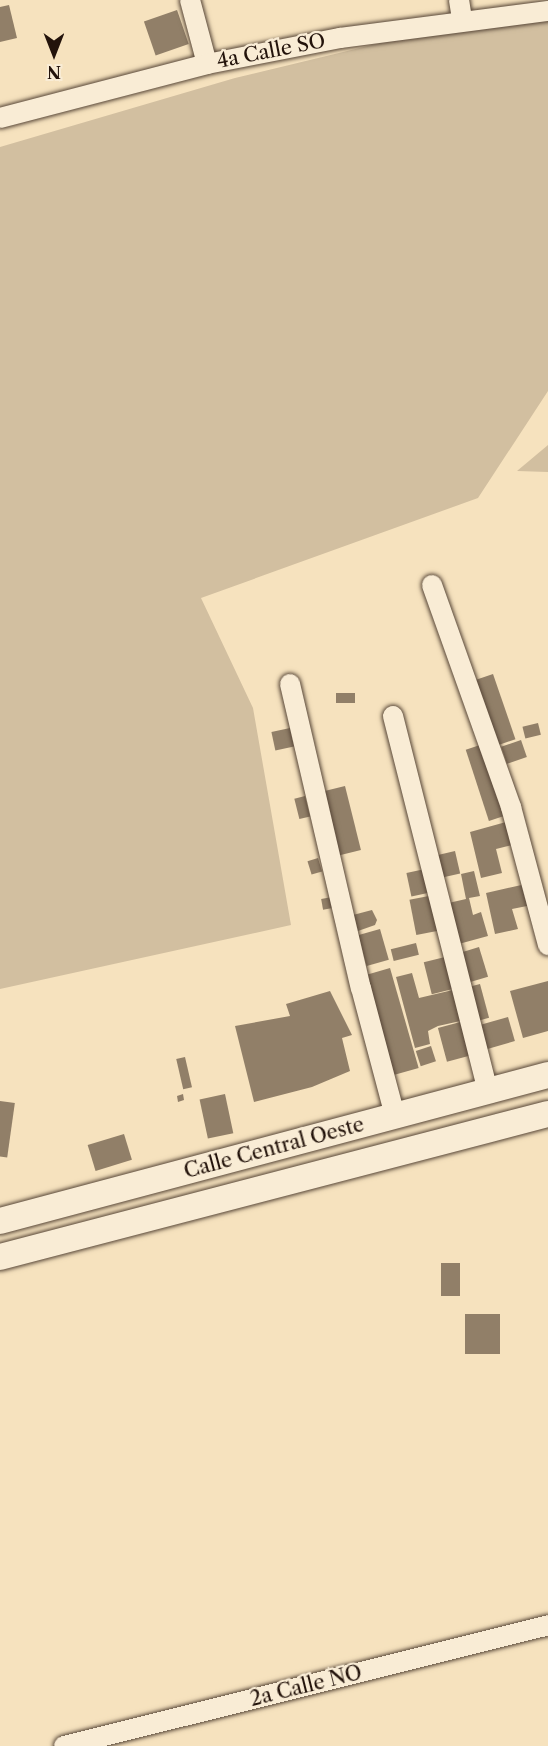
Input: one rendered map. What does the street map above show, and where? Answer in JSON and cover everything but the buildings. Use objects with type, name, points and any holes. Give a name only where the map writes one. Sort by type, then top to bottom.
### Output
[{"type":"street","points":[[190,0],[207,64]]},
{"type":"street","name":"4a Calle SO","points":[[0,118],[207,64],[460,10],[548,11]]},
{"type":"street","points":[[432,585],[512,807],[548,945]]},
{"type":"street","points":[[290,684],[361,988],[395,1116]]},
{"type":"street","points":[[393,716],[488,1091]]},
{"type":"street","name":"Calle Central Oeste","points":[[0,1221],[548,1075]]},
{"type":"street","name":"Calle Central Oeste","points":[[0,1257],[548,1114]]},
{"type":"street","name":"2a Calle NO","points":[[64,1746],[548,1625]]},
{"type":"shaded area","points":[[492,16],[548,20],[548,391],[478,498],[201,598],[253,708],[291,925],[0,989],[0,147],[235,78]]},
{"type":"shaded area","points":[[548,445],[548,472],[517,471]]}]
